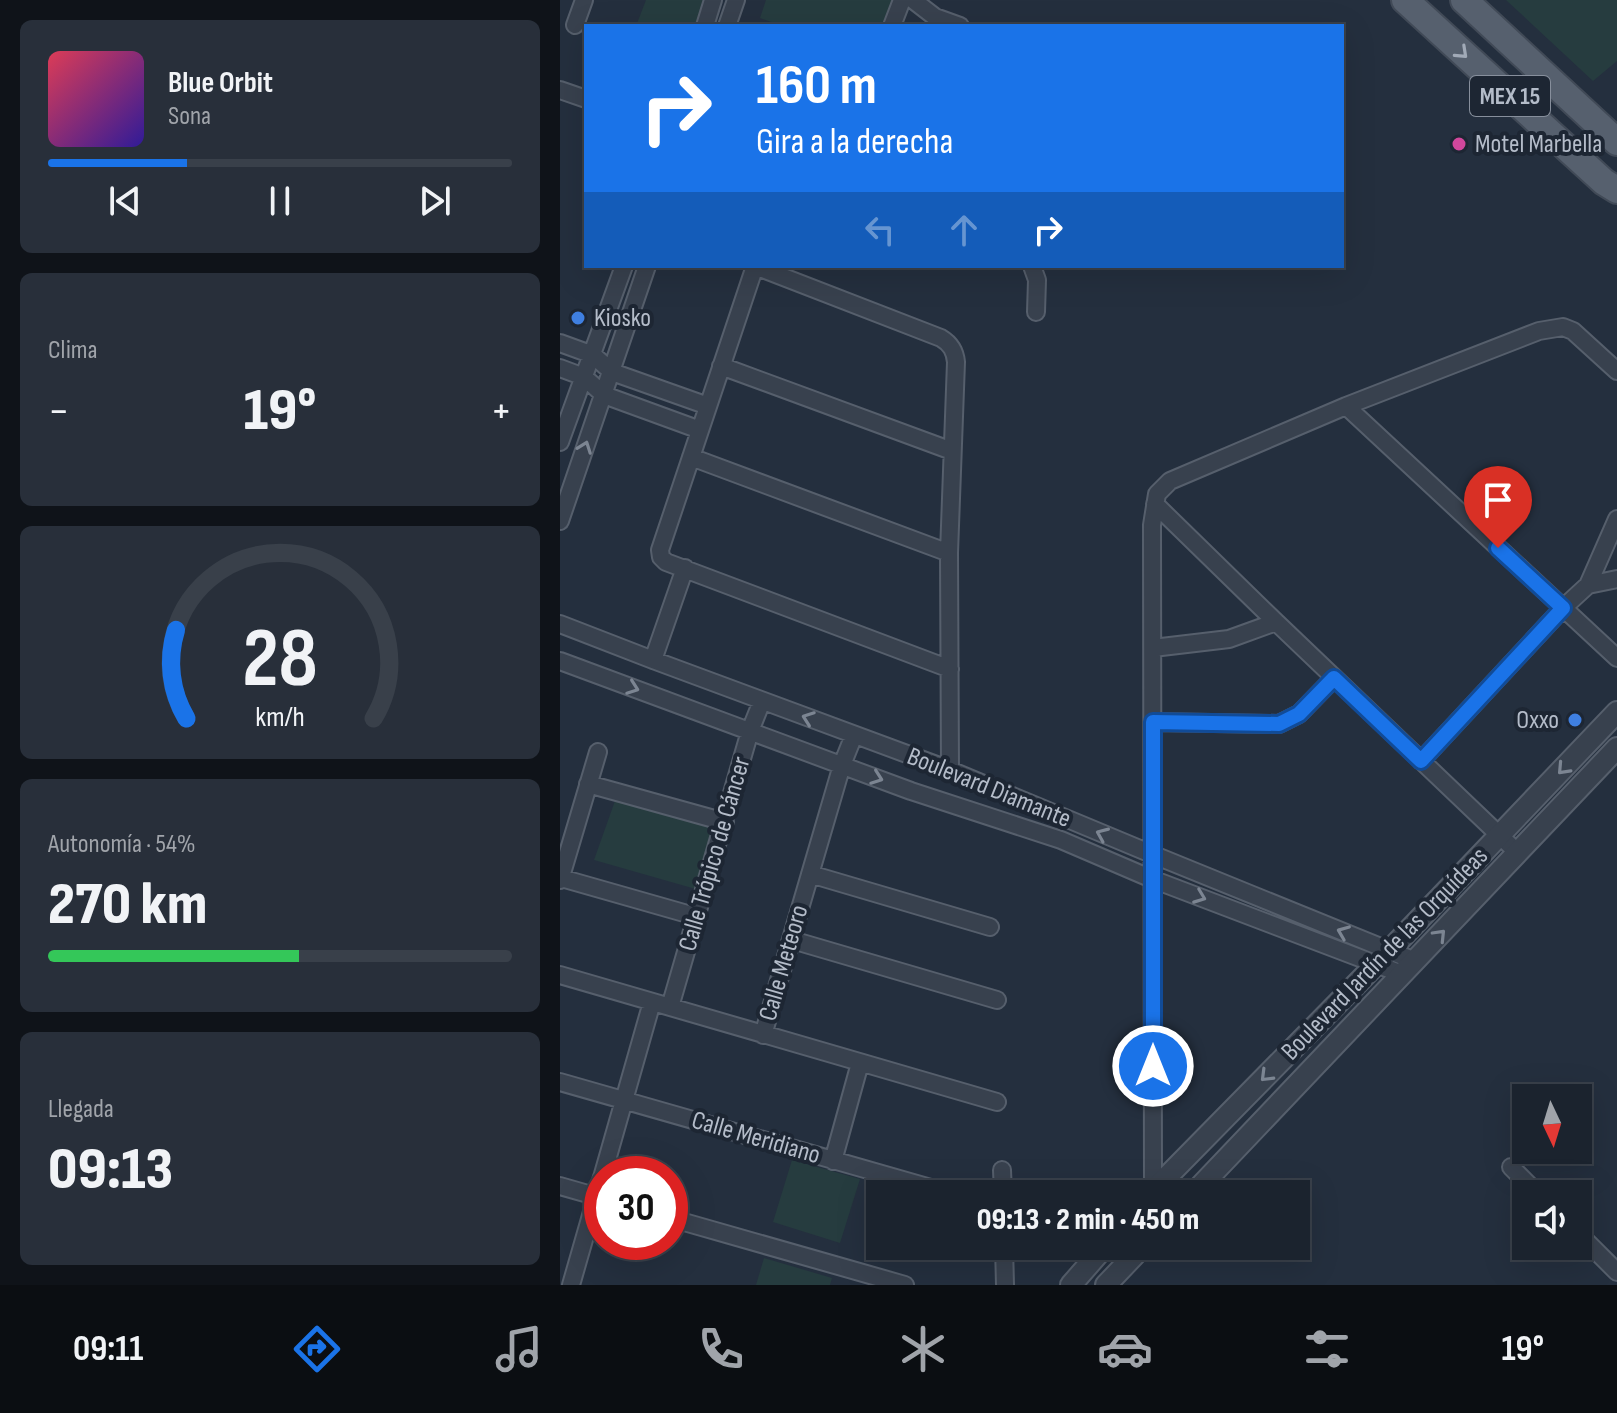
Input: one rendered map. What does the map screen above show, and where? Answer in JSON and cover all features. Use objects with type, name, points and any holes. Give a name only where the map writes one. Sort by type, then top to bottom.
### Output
[{"type":"main road","name":"MEX 15","points":[[1405,0],[1604,182],[1617,190]]},
{"type":"main road","name":"MEX 15","points":[[1464,0],[1617,142]]},
{"type":"street","points":[[575,25],[584,0]]},
{"type":"street","points":[[706,24],[713,0]]},
{"type":"street","points":[[893,24],[902,0]]},
{"type":"street","points":[[913,0],[935,17],[954,24]]},
{"type":"street","points":[[730,24],[732,1]]},
{"type":"street","points":[[560,90],[584,98]]},
{"type":"street","points":[[560,442],[623,268]]},
{"type":"street","points":[[560,521],[564,490],[604,395],[646,268]]},
{"type":"street","points":[[754,268],[660,550],[661,557],[666,562],[950,669]]},
{"type":"street","points":[[760,268],[947,342],[953,349],[956,362],[949,553],[950,770]]},
{"type":"street","points":[[1033,268],[1037,280],[1036,312]]},
{"type":"street","points":[[1152,1180],[1152,525],[1157,494],[1170,481],[1346,406],[1539,331],[1563,327],[1573,331],[1617,371]]},
{"type":"street","points":[[560,343],[593,355],[612,372],[708,406]]},
{"type":"street","points":[[721,366],[952,451]]},
{"type":"street","points":[[560,368],[584,377],[604,395],[700,430]]},
{"type":"street","points":[[1346,406],[1617,658]]},
{"type":"street","points":[[691,457],[949,553]]},
{"type":"street","points":[[1155,504],[1518,853]]},
{"type":"street","points":[[1421,761],[1588,585],[1617,519]]},
{"type":"street","points":[[653,660],[685,568]]},
{"type":"street","points":[[1588,585],[1617,579]]},
{"type":"street","points":[[1153,648],[1229,639],[1276,622]]},
{"type":"street","name":"Boulevard Diamante","points":[[560,624],[950,770],[1154,855],[1382,958]]},
{"type":"street","name":"Boulevard Diamante","points":[[560,661],[911,791],[1061,840],[1152,879],[1409,967]]},
{"type":"street","points":[[1153,722],[1279,724],[1299,714],[1334,678]]},
{"type":"street","name":"Calle Trópico de Cáncer","points":[[670,1007],[750,731],[762,701]]},
{"type":"street","name":"Boulevard Jardín de las Orquídeas","points":[[1164,1180],[1617,712]]},
{"type":"street","name":"Calle Meteoro","points":[[560,975],[763,1035],[842,765],[854,735]]},
{"type":"street","name":"Boulevard Jardín de las Orquídeas","points":[[1206,1180],[1617,748]]},
{"type":"street","points":[[598,752],[560,879],[698,917]]},
{"type":"street","points":[[588,784],[725,822]]},
{"type":"street","points":[[810,874],[990,927]]},
{"type":"street","points":[[792,940],[997,1000]]},
{"type":"street","points":[[608,1156],[652,1002]]},
{"type":"street","points":[[763,1035],[997,1102]]},
{"type":"street","points":[[833,1161],[860,1063]]},
{"type":"street","name":"Calle Meridiano","points":[[560,1082],[902,1180]]},
{"type":"street","points":[[1511,1167],[1524,1180]]},
{"type":"street","points":[[1002,1170],[1002,1180]]},
{"type":"street","points":[[560,1186],[584,1193]]},
{"type":"street","points":[[688,1223],[905,1285]]},
{"type":"street","points":[[571,1285],[584,1244]]},
{"type":"street","points":[[1592,1247],[1617,1272]]},
{"type":"street","points":[[1004,1260],[1005,1285]]},
{"type":"street","points":[[1071,1285],[1093,1260]]},
{"type":"street","points":[[1106,1285],[1130,1260]]},
{"type":"green space","points":[[646,0],[704,0],[714,3],[707,24],[637,24]]},
{"type":"green space","points":[[766,0],[896,0],[888,24],[777,24],[760,18]]},
{"type":"green space","points":[[1506,0],[1617,0],[1617,61],[1593,81]]},
{"type":"green space","points":[[616,798],[715,828],[699,890],[594,860]]},
{"type":"green space","points":[[792,1160],[860,1179],[840,1243],[773,1222]]},
{"type":"green space","points":[[764,1258],[832,1278],[830,1285],[756,1285]]},
{"type":"place","name":"Motel Marbella","points":[[1459,144]]},
{"type":"place","name":"Kiosko","points":[[578,318]]},
{"type":"place","name":"Oxxo","points":[[1575,720]]},
{"type":"route","points":[[1153,1066],[1153,722],[1279,724],[1299,714],[1334,678],[1421,761],[1563,608],[1498,548]]}]
